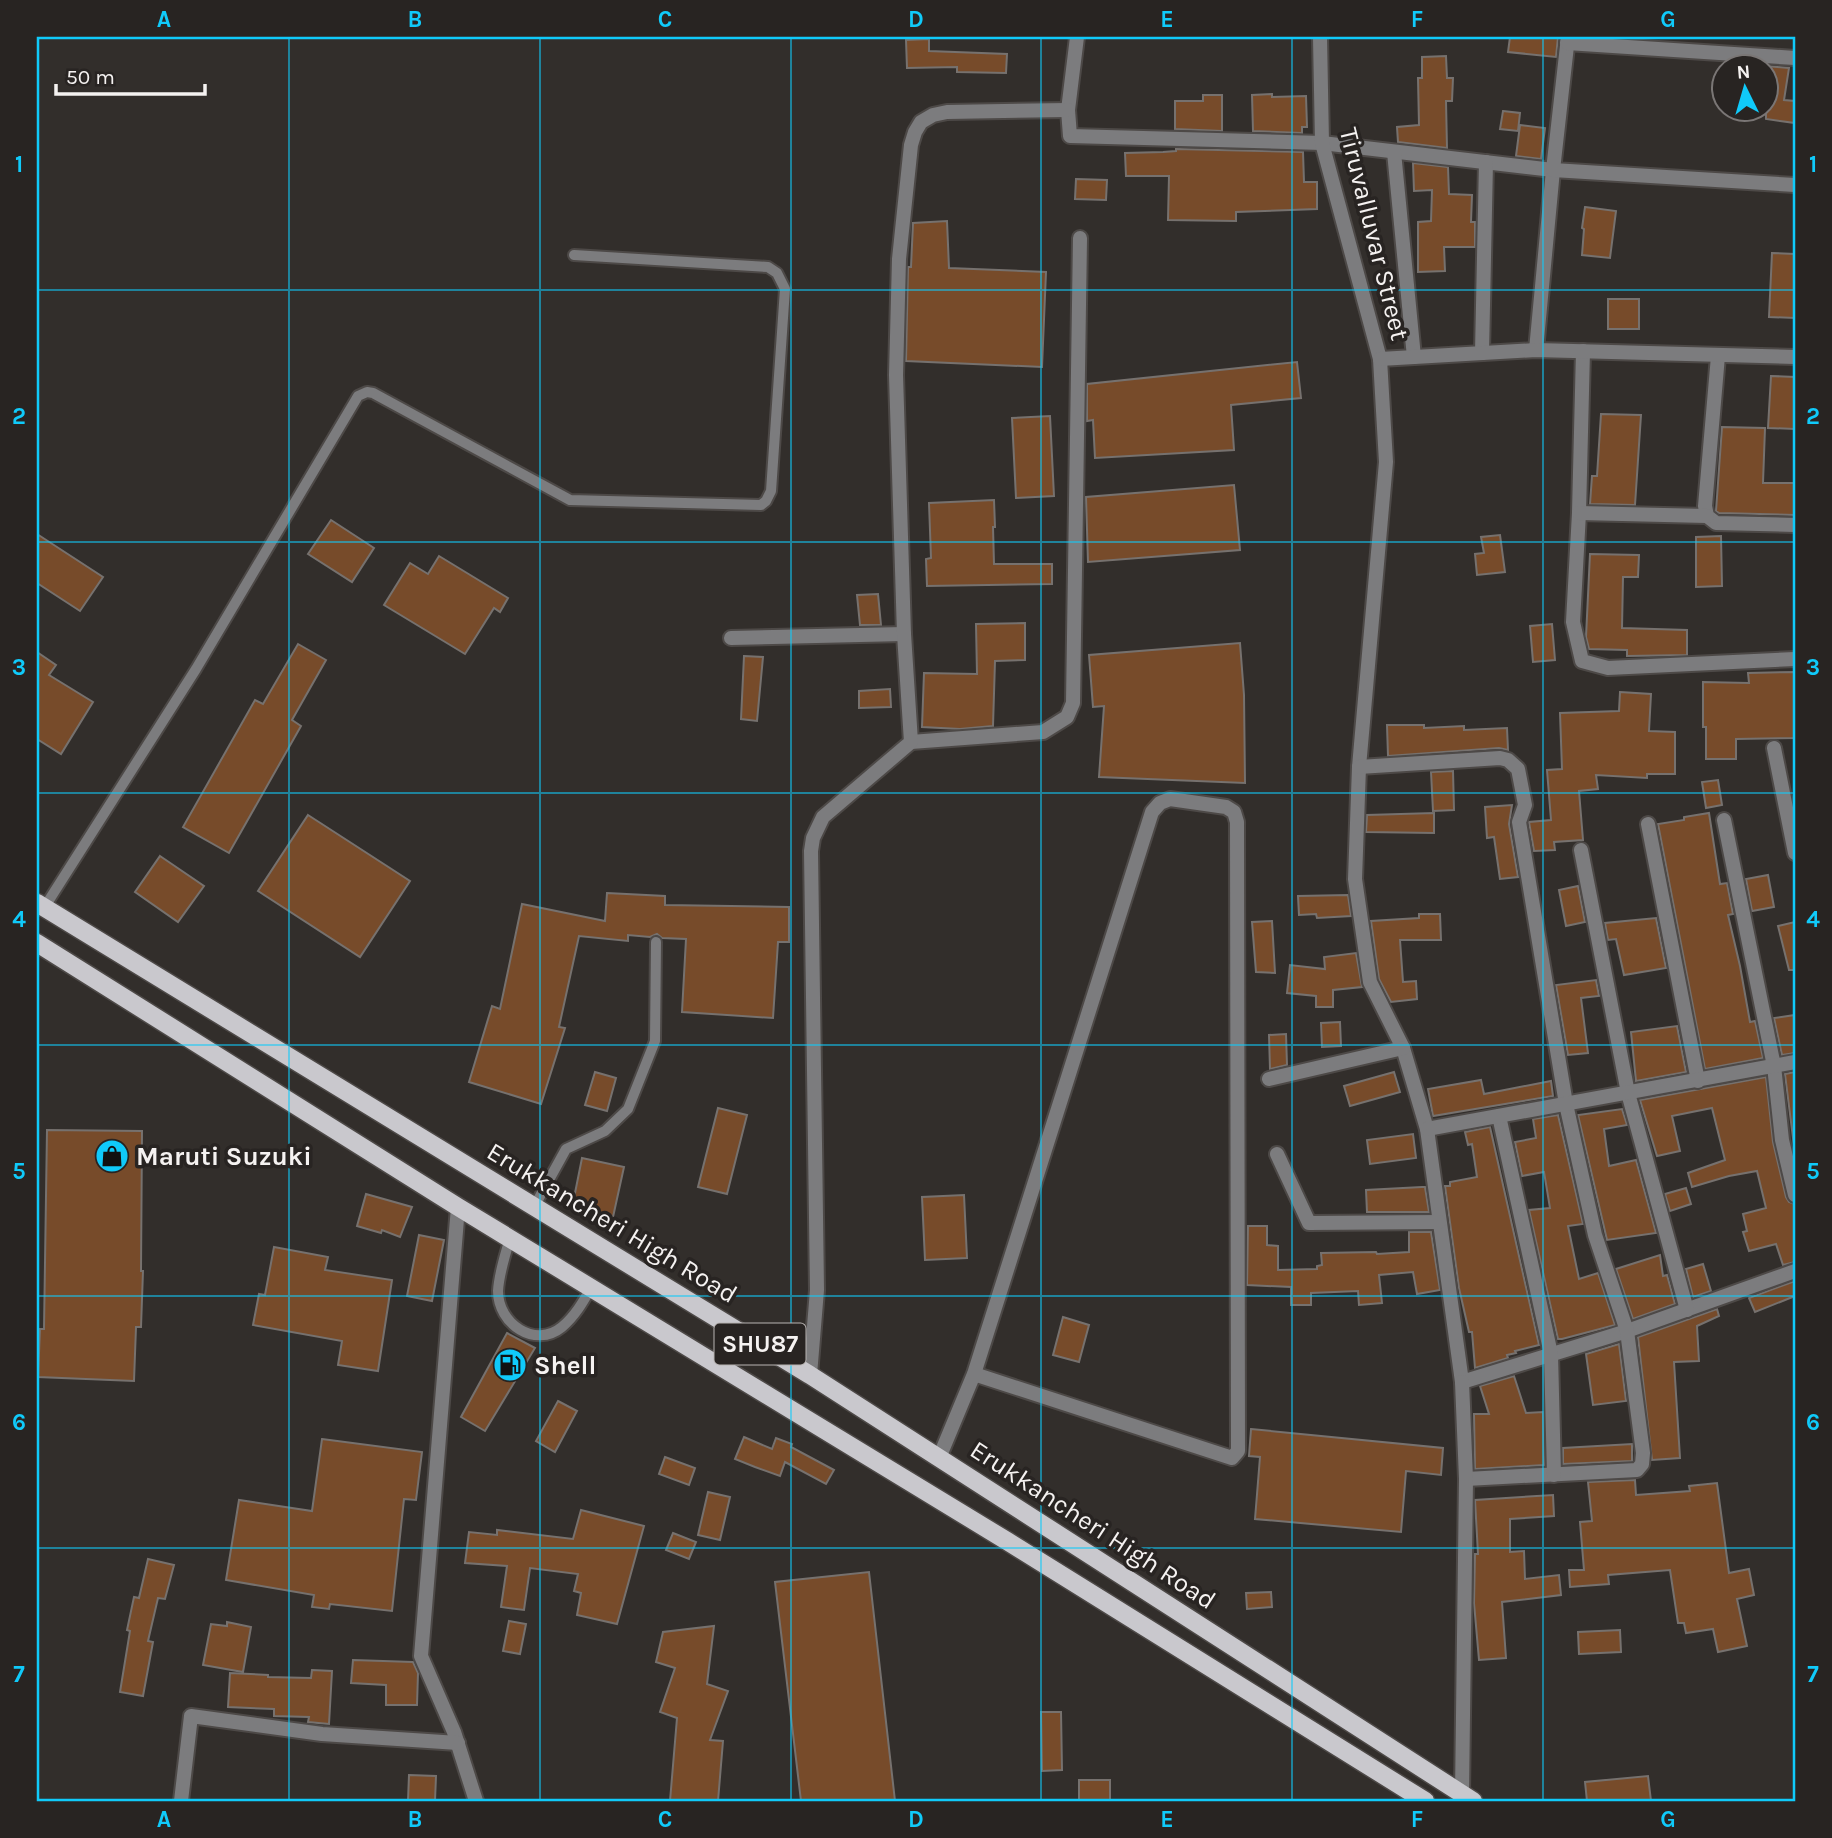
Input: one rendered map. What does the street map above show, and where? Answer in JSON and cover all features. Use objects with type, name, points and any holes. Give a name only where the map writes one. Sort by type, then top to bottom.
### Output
[{"type":"main road","name":"Erukkancheri High Road","points":[[40,906],[810,1375],[1467,1798]]},
{"type":"main road","name":"SHU87","points":[[37,943],[458,1207],[1007,1541],[1425,1801]]},
{"type":"main road","points":[[1007,1541],[1027,1514]]},
{"type":"street","points":[[1077,37],[1068,110],[1070,136],[1322,143],[1553,170],[1795,185]]},
{"type":"street","name":"Tiruvalluvar Street","points":[[1320,37],[1322,143],[1380,359],[1386,462],[1359,767],[1355,879],[1370,982],[1404,1048],[1427,1129],[1462,1382],[1466,1479],[1467,1798]]},
{"type":"street","points":[[1536,350],[1568,40],[1795,58]]},
{"type":"street","points":[[911,742],[904,634],[896,375],[899,259],[911,145],[921,122],[933,115],[947,112],[1068,110]]},
{"type":"street","points":[[1394,152],[1414,357]]},
{"type":"street","points":[[1482,353],[1486,162]]},
{"type":"street","points":[[810,1375],[817,1290],[811,851],[813,838],[823,817],[911,742],[1043,732],[1067,717],[1073,703],[1080,238]]},
{"type":"street","points":[[1380,359],[1536,350],[1795,357]]},
{"type":"street","points":[[1583,351],[1573,622],[1582,661],[1608,668],[1795,659]]},
{"type":"street","points":[[1707,516],[1705,506],[1717,356]]},
{"type":"street","points":[[1579,513],[1707,516],[1716,523],[1795,525]]},
{"type":"street","points":[[731,638],[904,634]]},
{"type":"street","points":[[1774,748],[1795,853]]},
{"type":"street","points":[[1359,767],[1500,758],[1508,760],[1518,769],[1525,805],[1519,822],[1566,1104],[1595,1235],[1627,1331],[1643,1453],[1642,1464],[1637,1470],[1466,1479]]},
{"type":"street","points":[[939,1458],[974,1374],[1152,812],[1160,803],[1170,799],[1226,807],[1234,812],[1237,822],[1238,1451],[1232,1458],[974,1374]]},
{"type":"street","points":[[1724,820],[1774,1066],[1782,1140],[1795,1195]]},
{"type":"street","points":[[1648,824],[1698,1081]]},
{"type":"street","points":[[1581,850],[1628,1093],[1688,1310]]},
{"type":"street","points":[[1269,1079],[1404,1048]]},
{"type":"street","points":[[1427,1129],[1795,1062]]},
{"type":"street","points":[[1499,1116],[1551,1354],[1554,1475]]},
{"type":"street","points":[[1277,1154],[1309,1223],[1439,1223]]},
{"type":"street","points":[[458,1207],[421,1656],[458,1743],[476,1801]]},
{"type":"street","points":[[1462,1382],[1627,1331],[1795,1271]]},
{"type":"street","points":[[181,1801],[191,1716],[322,1734],[458,1743]]},
{"type":"lane","points":[[40,906],[196,668],[358,397],[363,393],[373,393],[570,500],[761,505],[766,500],[771,491],[785,289],[777,273],[768,267],[574,255]]},
{"type":"lane","points":[[534,1207],[566,1149],[605,1131],[628,1109],[654,1041],[656,942]]},
{"type":"lane","points":[[510,1238],[500,1274],[498,1294],[503,1314],[514,1326],[528,1334],[543,1337],[561,1328],[578,1310],[591,1288]]},
{"type":"building","points":[[1510,37],[1558,37],[1556,57],[1508,52]]},
{"type":"building","points":[[929,39],[929,51],[1007,54],[1006,73],[957,72],[957,67],[907,68],[906,40]]},
{"type":"building","points":[[1446,56],[1447,78],[1453,78],[1452,101],[1446,101],[1447,148],[1398,142],[1397,127],[1419,125],[1418,78],[1422,78],[1422,57]]},
{"type":"building","points":[[1780,67],[1789,68],[1784,100],[1795,101],[1795,123],[1780,121]]},
{"type":"building","points":[[1272,94],[1272,97],[1306,96],[1307,127],[1302,127],[1302,133],[1253,131],[1252,95]]},
{"type":"building","points":[[1203,95],[1222,95],[1222,131],[1175,129],[1175,101],[1203,101]]},
{"type":"building","points":[[1503,111],[1520,113],[1518,131],[1500,129]]},
{"type":"building","points":[[1520,125],[1545,128],[1541,159],[1516,156]]},
{"type":"building","points":[[1176,149],[1303,152],[1304,182],[1317,182],[1317,209],[1236,212],[1236,221],[1168,220],[1169,176],[1126,176],[1125,153]]},
{"type":"building","points":[[1413,163],[1448,167],[1449,194],[1472,195],[1471,222],[1475,222],[1475,247],[1444,247],[1445,271],[1418,272],[1418,222],[1431,221],[1432,190],[1414,191]]},
{"type":"building","points":[[1076,179],[1107,180],[1106,200],[1075,199]]},
{"type":"building","points":[[1585,207],[1616,211],[1610,258],[1582,255]]},
{"type":"building","points":[[947,221],[949,268],[1046,272],[1042,367],[906,361],[908,267],[911,267],[913,223]]},
{"type":"building","points":[[1772,253],[1795,254],[1795,318],[1769,317]]},
{"type":"building","points":[[1608,299],[1639,299],[1639,329],[1608,329]]},
{"type":"building","points":[[1297,362],[1301,398],[1231,405],[1234,450],[1095,458],[1093,420],[1087,421],[1087,384]]},
{"type":"building","points":[[1771,376],[1795,377],[1795,429],[1768,428]]},
{"type":"building","points":[[1601,414],[1641,415],[1635,505],[1590,504],[1592,476],[1597,476]]},
{"type":"building","points":[[1050,416],[1054,496],[1016,498],[1012,418]]},
{"type":"building","points":[[1722,427],[1765,428],[1763,483],[1795,483],[1795,515],[1716,511]]},
{"type":"building","points":[[1234,485],[1240,550],[1088,562],[1086,497]]},
{"type":"building","points":[[994,500],[994,564],[1052,564],[1052,584],[927,586],[926,559],[931,558],[929,503]]},
{"type":"building","points":[[331,520],[374,548],[352,582],[308,554]]},
{"type":"building","points":[[37,534],[103,577],[80,611],[37,583]]},
{"type":"building","points":[[1500,535],[1505,572],[1477,575],[1475,554],[1484,553],[1481,537]]},
{"type":"building","points":[[1721,536],[1722,586],[1696,587],[1696,537]]},
{"type":"building","points":[[1590,554],[1639,555],[1638,577],[1623,577],[1622,628],[1687,630],[1687,655],[1627,656],[1627,650],[1589,649],[1586,637]]},
{"type":"building","points":[[439,556],[508,598],[500,612],[494,608],[465,654],[384,605],[410,563],[428,574]]},
{"type":"building","points":[[878,594],[881,625],[860,625],[857,595]]},
{"type":"building","points":[[1025,623],[1025,660],[995,661],[993,726],[960,729],[922,727],[924,673],[977,674],[976,624]]},
{"type":"building","points":[[1552,624],[1555,660],[1533,662],[1530,626]]},
{"type":"building","points":[[1240,643],[1244,695],[1245,783],[1099,777],[1104,706],[1093,707],[1089,655]]},
{"type":"building","points":[[298,644],[326,660],[292,720],[301,726],[229,853],[183,827],[255,700],[263,704]]},
{"type":"building","points":[[37,652],[56,665],[49,675],[93,702],[61,754],[37,739]]},
{"type":"building","points":[[744,656],[763,657],[757,721],[741,719]]},
{"type":"building","points":[[1795,672],[1795,738],[1736,739],[1736,759],[1706,759],[1703,682],[1749,683],[1748,673]]},
{"type":"building","points":[[890,689],[891,707],[859,708],[859,691]]},
{"type":"building","points":[[1620,692],[1651,694],[1649,731],[1675,732],[1675,774],[1647,774],[1647,778],[1596,775],[1598,789],[1579,791],[1583,840],[1554,842],[1555,850],[1534,851],[1529,822],[1551,820],[1547,770],[1562,769],[1560,713],[1619,711]]},
{"type":"building","points":[[1387,725],[1424,725],[1424,728],[1464,726],[1464,730],[1507,728],[1508,750],[1499,748],[1388,756]]},
{"type":"building","points":[[1453,771],[1454,810],[1433,811],[1431,772]]},
{"type":"building","points":[[1718,780],[1722,805],[1706,808],[1702,782]]},
{"type":"building","points":[[1512,805],[1509,824],[1518,877],[1500,879],[1494,837],[1487,838],[1485,807]]},
{"type":"building","points":[[1434,813],[1434,833],[1366,832],[1367,815]]},
{"type":"building","points":[[1709,813],[1720,884],[1727,883],[1733,914],[1728,915],[1750,1022],[1755,1021],[1763,1058],[1705,1069],[1658,824]]},
{"type":"building","points":[[308,815],[410,881],[360,957],[258,891]]},
{"type":"building","points":[[160,856],[204,886],[178,922],[135,892]]},
{"type":"building","points":[[1768,875],[1774,907],[1752,911],[1746,879]]},
{"type":"building","points":[[1578,886],[1585,922],[1566,926],[1559,890]]},
{"type":"building","points":[[607,893],[665,896],[665,905],[789,907],[789,942],[778,942],[773,1018],[682,1012],[686,939],[662,938],[657,934],[650,937],[628,935],[628,941],[579,936],[559,1027],[565,1028],[541,1104],[469,1082],[492,1006],[500,1009],[522,904],[605,921]]},
{"type":"building","points":[[1348,895],[1351,916],[1317,918],[1316,914],[1299,915],[1298,896]]},
{"type":"building","points":[[1419,914],[1440,914],[1441,940],[1400,940],[1403,982],[1416,981],[1417,999],[1391,1002],[1379,979],[1371,921],[1419,918]]},
{"type":"building","points":[[1656,918],[1666,968],[1624,975],[1616,939],[1608,940],[1605,923]]},
{"type":"building","points":[[1272,921],[1275,973],[1256,972],[1252,922]]},
{"type":"building","points":[[1795,922],[1795,970],[1789,970],[1778,926]]},
{"type":"building","points":[[1356,953],[1362,987],[1333,990],[1333,1007],[1316,1007],[1316,996],[1287,993],[1290,965],[1325,969],[1324,957]]},
{"type":"building","points":[[1596,980],[1599,996],[1581,998],[1588,1053],[1568,1055],[1556,985]]},
{"type":"building","points":[[1795,1015],[1795,1053],[1782,1055],[1774,1018]]},
{"type":"building","points":[[1340,1022],[1341,1046],[1322,1047],[1321,1023]]},
{"type":"building","points":[[1677,1026],[1686,1072],[1636,1081],[1631,1032]]},
{"type":"building","points":[[1286,1034],[1287,1065],[1270,1069],[1269,1035]]},
{"type":"building","points":[[595,1072],[616,1078],[607,1111],[585,1105]]},
{"type":"building","points":[[1394,1072],[1400,1092],[1350,1106],[1344,1086]]},
{"type":"building","points":[[1795,1072],[1795,1154],[1785,1074]]},
{"type":"building","points":[[1766,1077],[1773,1142],[1786,1197],[1789,1202],[1795,1204],[1795,1262],[1783,1265],[1776,1244],[1749,1251],[1743,1232],[1747,1231],[1743,1214],[1766,1208],[1757,1171],[1692,1187],[1688,1173],[1725,1160],[1712,1108],[1672,1116],[1680,1151],[1657,1156],[1640,1100]]},
{"type":"building","points":[[1481,1080],[1484,1094],[1551,1081],[1553,1096],[1433,1116],[1428,1089]]},
{"type":"building","points":[[718,1108],[747,1115],[727,1194],[698,1187]]},
{"type":"building","points":[[1622,1109],[1627,1125],[1604,1129],[1609,1166],[1636,1160],[1656,1233],[1607,1240],[1578,1115]]},
{"type":"building","points":[[1558,1115],[1583,1224],[1568,1226],[1579,1279],[1598,1273],[1615,1325],[1562,1339],[1558,1339],[1529,1210],[1550,1208],[1544,1172],[1522,1176],[1515,1142],[1536,1138],[1533,1119]]},
{"type":"building","points":[[1490,1127],[1539,1345],[1515,1351],[1516,1353],[1507,1355],[1508,1358],[1475,1368],[1472,1332],[1469,1332],[1459,1288],[1445,1186],[1450,1186],[1450,1182],[1477,1177],[1472,1144],[1468,1145],[1465,1132]]},
{"type":"building","points":[[47,1130],[142,1131],[143,1271],[141,1327],[136,1327],[134,1381],[38,1377],[40,1329],[44,1329]]},
{"type":"building","points":[[1413,1134],[1416,1158],[1370,1164],[1367,1140]]},
{"type":"building","points":[[582,1158],[624,1167],[613,1217],[572,1208]]},
{"type":"building","points":[[1425,1187],[1429,1212],[1367,1212],[1366,1190]]},
{"type":"building","points":[[1686,1188],[1691,1204],[1670,1211],[1665,1194]]},
{"type":"building","points":[[366,1194],[412,1207],[400,1237],[382,1230],[381,1233],[357,1226]]},
{"type":"building","points":[[964,1195],[967,1258],[925,1260],[922,1197]]},
{"type":"building","points":[[1248,1226],[1267,1226],[1267,1245],[1278,1246],[1278,1270],[1317,1269],[1317,1266],[1322,1265],[1321,1253],[1409,1252],[1409,1232],[1431,1232],[1440,1290],[1417,1294],[1413,1272],[1379,1275],[1382,1303],[1359,1305],[1358,1291],[1311,1293],[1311,1305],[1291,1305],[1291,1287],[1247,1285]]},
{"type":"building","points":[[419,1235],[444,1240],[432,1301],[407,1296]]},
{"type":"building","points":[[274,1247],[328,1257],[325,1270],[392,1280],[378,1371],[338,1365],[342,1341],[253,1325],[259,1294],[265,1295]]},
{"type":"building","points":[[1660,1255],[1663,1276],[1667,1275],[1675,1304],[1633,1319],[1616,1269]]},
{"type":"building","points":[[1703,1264],[1711,1291],[1693,1297],[1686,1269]]},
{"type":"building","points":[[1795,1281],[1795,1296],[1755,1312],[1749,1298]]},
{"type":"building","points":[[1717,1309],[1719,1316],[1697,1326],[1699,1361],[1674,1362],[1680,1458],[1652,1460],[1638,1337]]},
{"type":"building","points":[[1063,1317],[1089,1325],[1079,1362],[1053,1355]]},
{"type":"building","points":[[507,1333],[535,1348],[485,1431],[461,1417]]},
{"type":"building","points":[[1619,1344],[1626,1401],[1593,1405],[1586,1354]]},
{"type":"building","points":[[1514,1376],[1526,1413],[1543,1412],[1544,1465],[1475,1469],[1474,1414],[1489,1414],[1480,1386]]},
{"type":"building","points":[[558,1401],[577,1411],[555,1452],[536,1441]]},
{"type":"building","points":[[1251,1429],[1443,1448],[1441,1475],[1406,1471],[1401,1532],[1255,1519],[1260,1457],[1249,1456]]},
{"type":"building","points":[[744,1437],[772,1449],[776,1438],[792,1444],[791,1447],[834,1470],[826,1484],[785,1462],[780,1476],[755,1467],[735,1459]]},
{"type":"building","points":[[322,1439],[422,1452],[416,1500],[404,1499],[392,1611],[330,1604],[329,1609],[312,1607],[314,1595],[226,1580],[239,1500],[312,1511]]},
{"type":"building","points":[[1632,1444],[1632,1461],[1563,1464],[1563,1448]]},
{"type":"building","points":[[665,1457],[695,1468],[689,1485],[659,1474]]},
{"type":"building","points":[[1635,1480],[1636,1495],[1690,1491],[1689,1486],[1717,1483],[1729,1573],[1749,1569],[1754,1595],[1737,1599],[1747,1646],[1718,1652],[1713,1629],[1686,1633],[1684,1623],[1678,1623],[1670,1570],[1608,1575],[1609,1584],[1570,1587],[1569,1570],[1584,1570],[1580,1522],[1592,1521],[1588,1482]]},
{"type":"building","points":[[708,1492],[730,1497],[720,1540],[698,1535]]},
{"type":"building","points":[[1553,1495],[1554,1516],[1510,1519],[1510,1552],[1524,1551],[1525,1579],[1559,1575],[1561,1595],[1502,1602],[1506,1658],[1479,1660],[1474,1603],[1475,1554],[1478,1554],[1475,1500]]},
{"type":"building","points":[[581,1510],[644,1526],[617,1624],[577,1615],[581,1593],[574,1591],[578,1574],[530,1568],[524,1610],[501,1607],[507,1566],[465,1563],[469,1532],[497,1535],[497,1530],[573,1539]]},
{"type":"building","points":[[673,1533],[696,1542],[689,1559],[666,1550]]},
{"type":"building","points":[[148,1559],[174,1565],[165,1599],[158,1598],[148,1641],[153,1642],[143,1696],[120,1692],[130,1631],[127,1630],[134,1597],[139,1598]]},
{"type":"building","points":[[869,1572],[895,1801],[801,1801],[775,1582]]},
{"type":"building","points":[[1271,1592],[1272,1607],[1247,1609],[1246,1593]]},
{"type":"building","points":[[509,1621],[526,1624],[520,1654],[503,1651]]},
{"type":"building","points":[[227,1622],[251,1627],[243,1672],[203,1665],[211,1624],[227,1626]]},
{"type":"building","points":[[714,1626],[707,1684],[728,1691],[710,1740],[723,1741],[718,1801],[670,1801],[677,1718],[660,1712],[675,1668],[656,1662],[663,1632]]},
{"type":"building","points":[[1620,1630],[1621,1652],[1579,1654],[1578,1632]]},
{"type":"building","points":[[353,1660],[413,1662],[418,1673],[417,1705],[386,1705],[386,1685],[351,1683]]},
{"type":"building","points":[[312,1670],[332,1671],[329,1724],[308,1722],[309,1717],[274,1716],[274,1709],[228,1707],[230,1673],[311,1678]]},
{"type":"building","points":[[1041,1712],[1061,1712],[1062,1770],[1042,1771]]},
{"type":"building","points":[[409,1775],[436,1776],[435,1801],[408,1801]]},
{"type":"building","points":[[1648,1776],[1651,1801],[1587,1801],[1585,1782]]},
{"type":"building","points":[[1079,1780],[1110,1780],[1110,1801],[1079,1801]]},
{"type":"place","name":"Maruti Suzuki","points":[[112,1156]]},
{"type":"place","name":"Shell","points":[[510,1365]]}]
